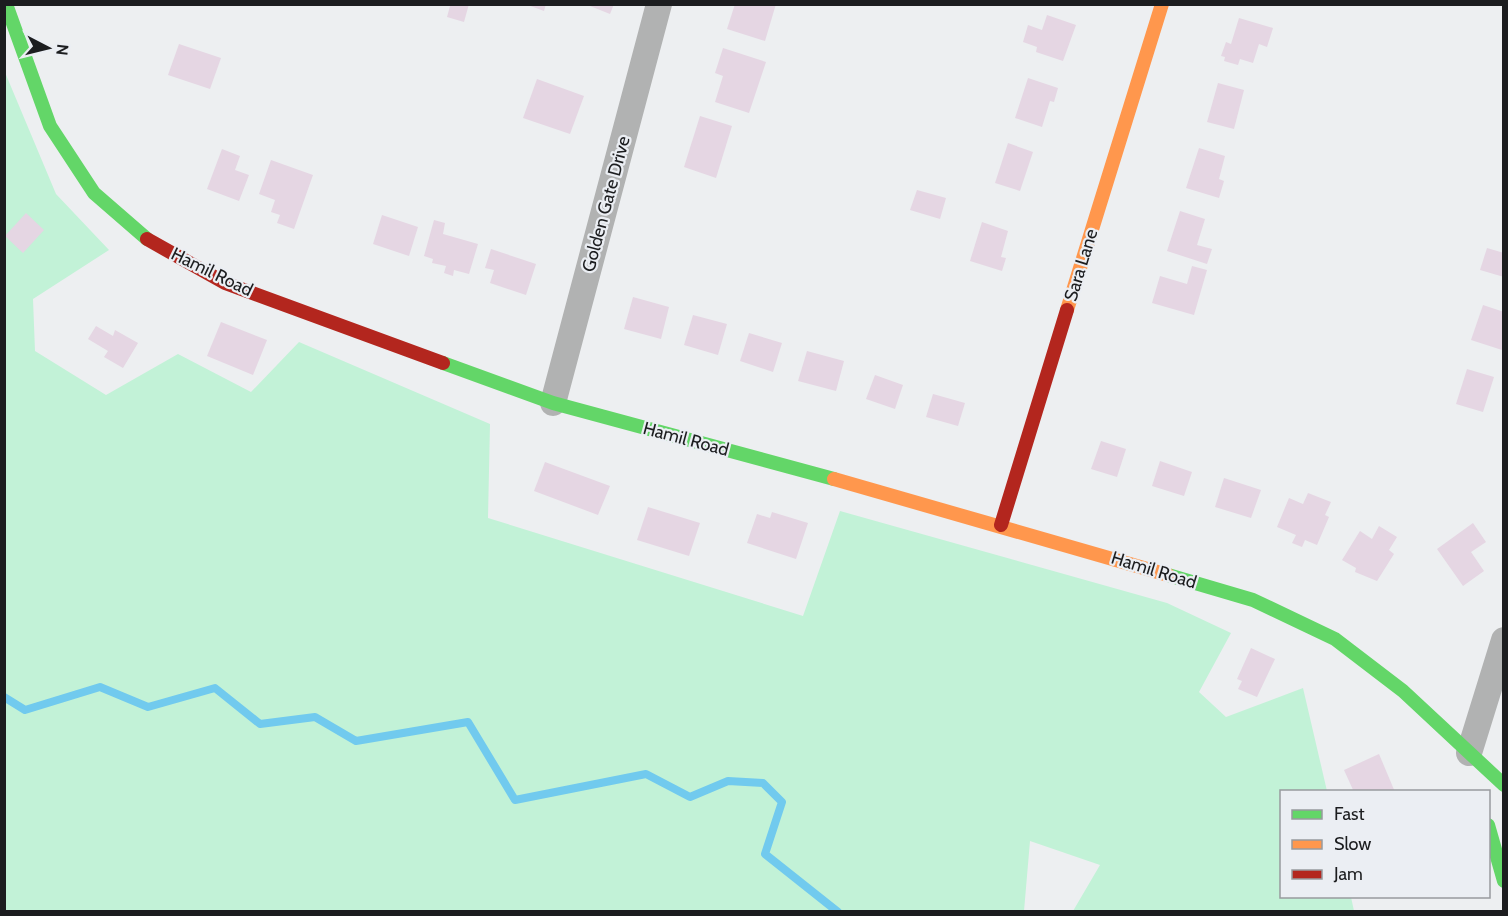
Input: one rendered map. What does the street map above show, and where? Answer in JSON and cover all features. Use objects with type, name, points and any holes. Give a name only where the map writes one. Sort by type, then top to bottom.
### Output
[{"type":"street","name":"Hamil Road","points":[[6,4],[50,126],[93,193],[144,237],[225,283],[553,403],[1001,525],[1253,600],[1335,639],[1403,691],[1503,784]]},
{"type":"street","name":"Golden Gate Drive","points":[[553,403],[659,4]]},
{"type":"street","name":"Sara Lane","points":[[1001,525],[1162,4]]},
{"type":"street","points":[[1477,782],[1470,753],[1503,640]]},
{"type":"street","points":[[1490,832],[1503,881]]},
{"type":"green space","points":[[4,70],[56,194],[109,250],[33,299],[35,351],[106,395],[178,354],[251,392],[299,342],[490,424],[488,518],[803,616],[840,511],[1167,603],[1231,633],[1199,692],[1226,717],[1303,688],[1327,790],[1280,790],[1280,898],[1351,898],[1354,911],[1073,911],[1100,865],[1030,841],[1024,911],[5,911]]},
{"type":"building","points":[[446,4],[469,4],[464,22],[447,17],[450,6]]},
{"type":"building","points":[[525,4],[546,4],[544,11]]},
{"type":"building","points":[[585,4],[614,4],[610,14]]},
{"type":"building","points":[[735,4],[776,4],[765,41],[727,29]]},
{"type":"building","points":[[1047,15],[1076,25],[1063,61],[1036,52],[1037,47],[1023,42],[1028,25],[1042,30]]},
{"type":"building","points":[[1239,18],[1273,28],[1267,47],[1259,44],[1253,63],[1240,59],[1238,65],[1224,61],[1225,57],[1221,56],[1226,42],[1231,44]]},
{"type":"building","points":[[179,44],[221,58],[210,89],[168,75]]},
{"type":"building","points":[[723,48],[766,62],[749,113],[715,102],[723,76],[715,73]]},
{"type":"building","points":[[1028,78],[1058,88],[1054,102],[1050,101],[1042,127],[1015,118]]},
{"type":"building","points":[[537,79],[584,96],[570,134],[523,118]]},
{"type":"building","points":[[1218,83],[1244,90],[1234,129],[1207,122]]},
{"type":"building","points":[[700,116],[732,126],[716,178],[684,167]]},
{"type":"building","points":[[1008,143],[1033,152],[1020,191],[995,183]]},
{"type":"building","points":[[1199,148],[1225,156],[1219,179],[1224,181],[1219,198],[1186,188]]},
{"type":"building","points":[[222,149],[240,156],[235,170],[249,175],[239,201],[207,189]]},
{"type":"building","points":[[271,160],[313,175],[294,229],[277,223],[280,215],[271,212],[275,200],[259,194]]},
{"type":"building","points":[[917,190],[946,198],[940,219],[910,210]]},
{"type":"building","points":[[1180,211],[1205,219],[1197,245],[1212,249],[1207,264],[1167,251]]},
{"type":"building","points":[[26,213],[44,230],[23,253],[5,236]]},
{"type":"building","points":[[382,215],[418,227],[409,256],[373,244]]},
{"type":"building","points":[[434,220],[445,223],[443,234],[478,244],[469,274],[454,270],[453,276],[444,273],[446,266],[432,263],[433,259],[424,256]]},
{"type":"building","points":[[982,222],[1008,231],[1001,257],[1006,258],[1002,271],[970,261]]},
{"type":"building","points":[[1487,248],[1504,253],[1504,277],[1480,270]]},
{"type":"building","points":[[491,249],[536,264],[526,295],[490,283],[494,270],[485,268]]},
{"type":"building","points":[[1192,266],[1207,270],[1194,315],[1152,303],[1160,276],[1187,284]]},
{"type":"building","points":[[633,297],[669,307],[661,339],[624,329]]},
{"type":"building","points":[[1483,305],[1504,312],[1502,350],[1471,340]]},
{"type":"building","points":[[693,315],[727,324],[718,355],[684,345]]},
{"type":"building","points":[[221,322],[267,340],[253,375],[207,356]]},
{"type":"building","points":[[96,326],[113,336],[115,330],[138,343],[123,368],[104,357],[108,351],[88,339]]},
{"type":"building","points":[[749,333],[782,343],[773,372],[740,361]]},
{"type":"building","points":[[807,351],[844,361],[836,391],[798,381]]},
{"type":"building","points":[[1467,369],[1494,377],[1483,412],[1456,404]]},
{"type":"building","points":[[875,375],[903,385],[895,409],[866,399]]},
{"type":"building","points":[[933,394],[965,403],[958,426],[926,417]]},
{"type":"building","points":[[1101,441],[1126,449],[1117,477],[1091,469]]},
{"type":"building","points":[[1160,461],[1192,472],[1184,496],[1152,486]]},
{"type":"building","points":[[545,462],[610,486],[598,515],[534,491]]},
{"type":"building","points":[[1224,478],[1261,490],[1251,518],[1215,507]]},
{"type":"building","points":[[1308,493],[1331,502],[1325,515],[1329,517],[1317,545],[1305,540],[1302,547],[1292,543],[1296,535],[1277,527],[1289,498],[1303,504]]},
{"type":"building","points":[[648,507],[700,523],[689,556],[637,540]]},
{"type":"building","points":[[772,512],[808,523],[796,559],[747,543],[757,514],[770,518]]},
{"type":"building","points":[[1473,523],[1486,542],[1471,552],[1484,571],[1463,586],[1437,549]]},
{"type":"building","points":[[1379,526],[1397,537],[1389,550],[1394,554],[1377,581],[1355,572],[1356,568],[1342,560],[1360,531],[1372,539]]},
{"type":"building","points":[[1251,648],[1275,659],[1257,697],[1238,689],[1242,681],[1237,679]]},
{"type":"building","points":[[1379,754],[1394,790],[1353,790],[1344,770]]},
{"type":"waterway","points":[[4,697],[25,710],[100,687],[148,707],[215,688],[260,724],[315,717],[356,741],[468,722],[515,800],[646,774],[690,797],[728,781],[763,783],[782,802],[765,854],[838,912]]},
{"type":"traffic: fast","points":[[6,4],[50,126],[94,193],[147,239]]},
{"type":"traffic: fast","points":[[443,363],[553,403],[834,479]]},
{"type":"traffic: fast","points":[[1168,575],[1253,600],[1335,639],[1403,691],[1504,785]]},
{"type":"traffic: fast","points":[[1490,832],[1504,881]]},
{"type":"traffic: slow","points":[[1067,310],[1162,4]]},
{"type":"traffic: slow","points":[[834,479],[1168,575]]},
{"type":"traffic: jam","points":[[147,239],[225,283],[443,363]]},
{"type":"traffic: jam","points":[[1001,525],[1067,310]]}]
